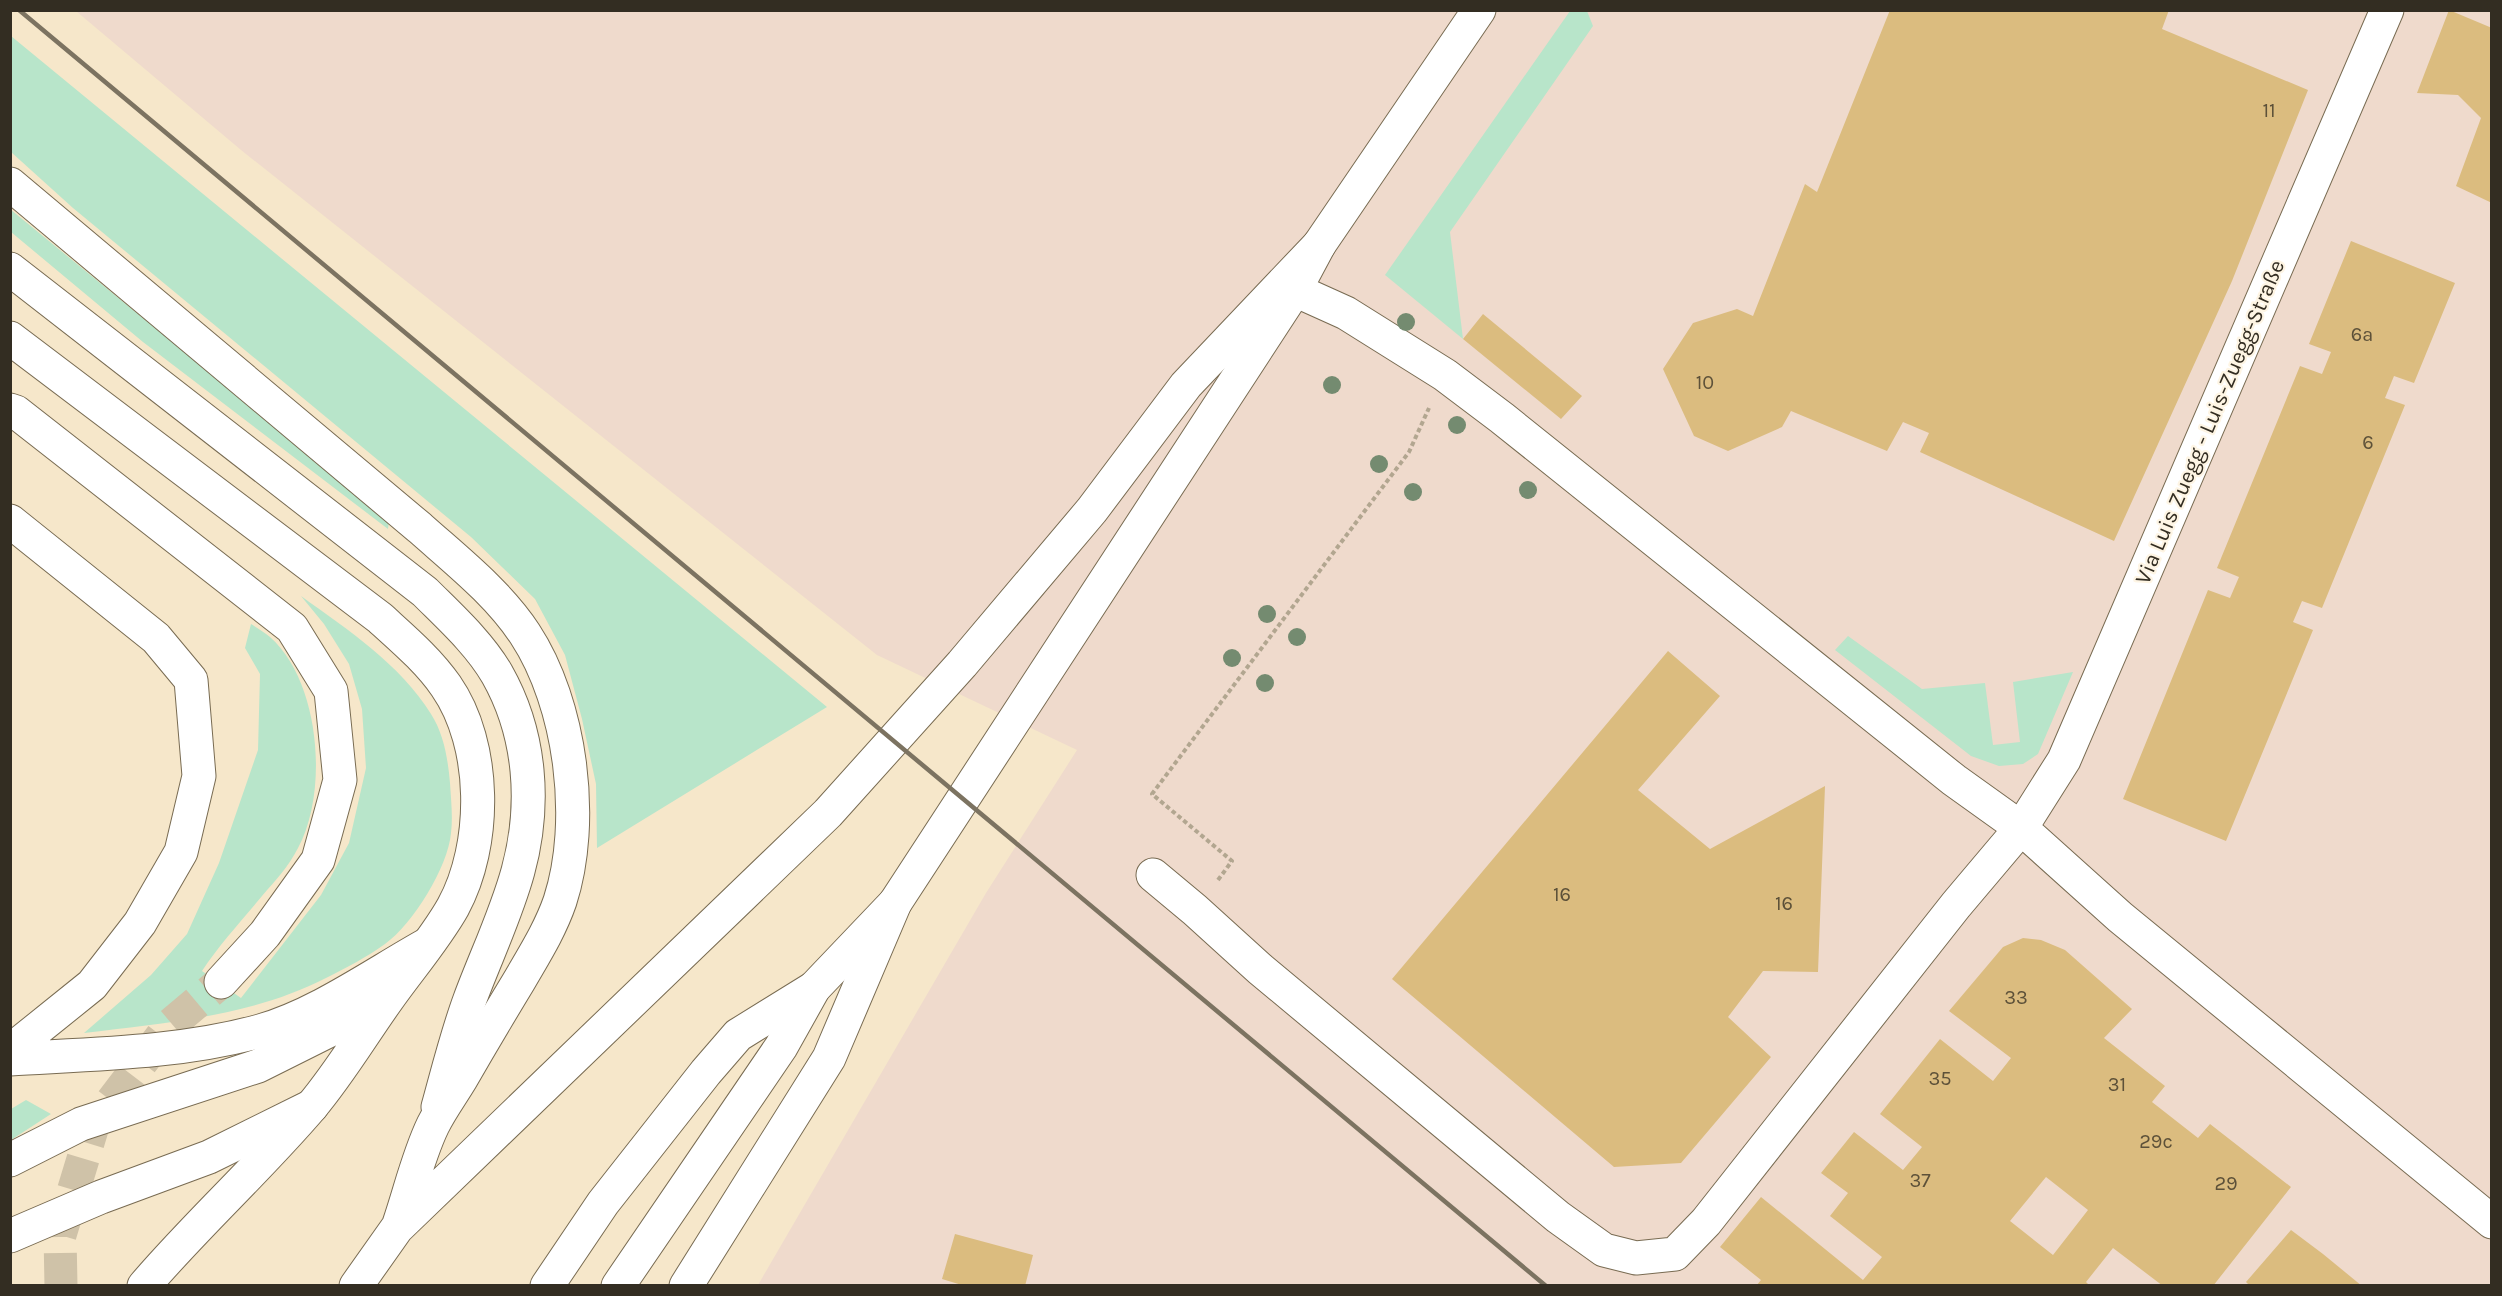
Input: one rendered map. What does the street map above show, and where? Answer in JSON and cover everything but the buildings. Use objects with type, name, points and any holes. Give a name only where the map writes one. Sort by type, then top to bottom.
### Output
[{"type":"main road","points":[[686,1286],[829,1058],[895,903],[1295,290],[1319,245],[1479,10]]},
{"type":"main road","name":"Via Luis Zuegg - Luis-Zuegg-Straße","points":[[1153,875],[1195,909],[1260,969],[1558,1217],[1604,1250],[1636,1258],[1674,1254],[1706,1222],[1956,905],[2021,828],[2064,760],[2387,10]]},
{"type":"main road","points":[[10,184],[473,575],[525,634],[541,663],[555,697],[569,763],[571,835],[560,901],[543,941],[433,1126]]},
{"type":"main road","points":[[356,1286],[397,1228],[828,813],[962,664],[1092,510],[1186,385],[1319,245]]},
{"type":"main road","points":[[10,269],[425,592],[476,645],[496,672],[520,726],[530,798],[526,839],[509,901],[460,1029],[433,1126],[397,1228]]},
{"type":"main road","points":[[1295,290],[1346,313],[1445,375],[1954,780],[2021,828],[2120,917],[2492,1222]]},
{"type":"main road","points":[[10,338],[380,618],[417,652],[447,687],[464,721],[472,752],[477,787],[477,823],[469,869],[453,908],[312,1106],[144,1286]]},
{"type":"main road","points":[[10,410],[16,412],[292,628],[331,691],[340,780],[318,860],[265,934],[221,982]]},
{"type":"main road","points":[[10,521],[156,638],[191,680],[200,776],[181,852],[140,923],[92,984],[10,1051]]},
{"type":"main road","points":[[618,1286],[781,1047],[814,988],[895,903]]},
{"type":"main road","points":[[10,1059],[186,1046],[261,1031],[313,1009],[426,945]]},
{"type":"main road","points":[[10,1160],[81,1124],[258,1066],[330,1030],[426,945]]},
{"type":"main road","points":[[547,1286],[603,1203],[705,1072],[738,1035],[814,988]]},
{"type":"main road","points":[[10,1236],[101,1197],[209,1157],[312,1106]]},
{"type":"path","points":[[1195,909],[1232,861],[1152,794],[1408,452],[1445,375]]},
{"type":"shaded area","points":[[76,11],[2491,11],[2491,1285],[758,1285],[986,893],[1077,750],[877,655],[241,150]]},
{"type":"green space","points":[[1570,11],[1587,11],[1593,26],[1450,232],[1463,339],[1385,275]]},
{"type":"green space","points":[[11,36],[827,707],[597,848],[596,784],[582,719],[565,655],[535,599],[471,537],[73,208],[11,152]]},
{"type":"green space","points":[[10,209],[389,520],[388,529],[143,342],[11,232]]},
{"type":"green space","points":[[301,596],[355,635],[389,664],[418,696],[435,722],[447,756],[452,815],[448,847],[436,878],[417,909],[396,935],[349,966],[298,991],[208,1016],[84,1033],[151,975],[187,934],[219,863],[258,750],[260,674],[245,648],[251,624],[270,637],[287,656],[300,681],[309,708],[314,738],[316,768],[314,797],[308,824],[290,861],[202,971],[241,998],[321,895],[349,843],[366,768],[362,709],[349,664],[324,624]]},
{"type":"green space","points":[[1848,636],[1922,689],[1985,683],[1993,745],[2020,742],[2013,682],[2073,672],[2038,754],[2023,764],[1999,766],[1971,756],[1835,650]]},
{"type":"green space","points":[[26,1100],[51,1114],[11,1140],[11,1109]]},
{"type":"tunnel","points":[[61,1286],[60,1235],[93,1126],[170,1025],[221,982]]},
{"type":"railway","points":[[19,10],[1546,1286]]}]
